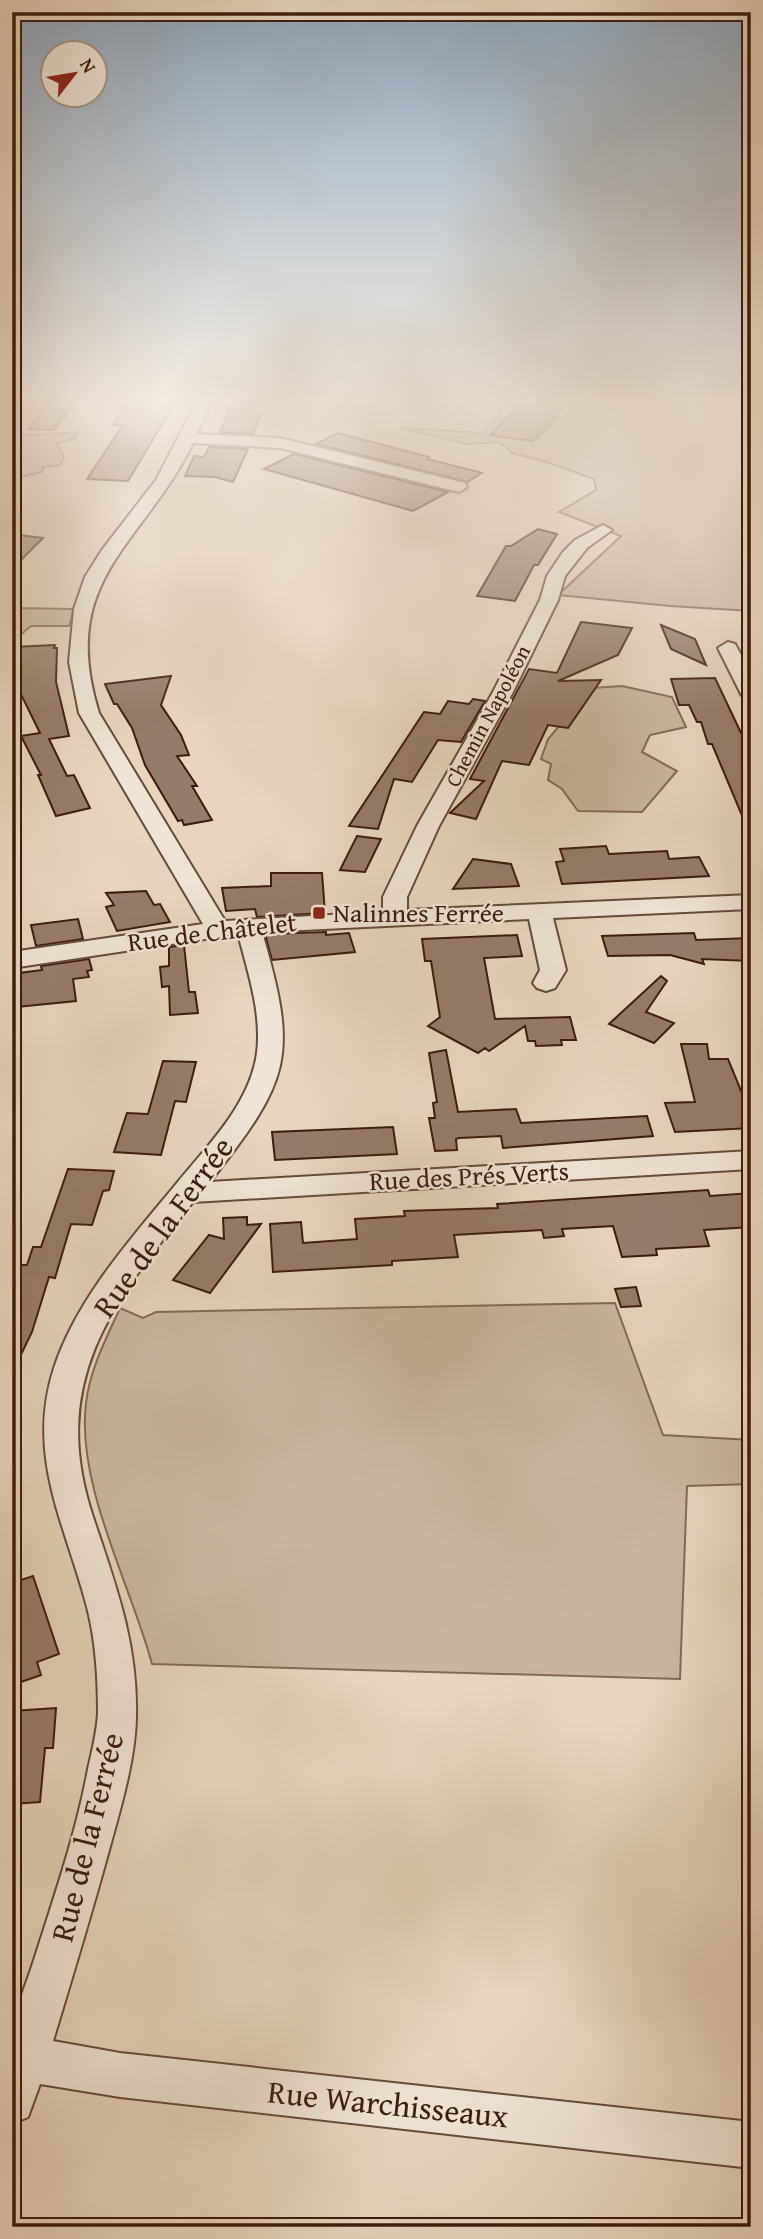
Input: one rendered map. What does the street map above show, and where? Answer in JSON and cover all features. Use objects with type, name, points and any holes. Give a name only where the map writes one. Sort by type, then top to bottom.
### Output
[{"type":"street","name":"Rue de la Ferrée","points":[[19,2080],[102,1804],[117,1720],[116,1656],[105,1604],[73,1512],[60,1463],[61,1410],[71,1367],[93,1318],[119,1278],[246,1114],[267,1071],[271,1026],[266,992],[232,926],[89,713],[81,692],[79,670],[85,602],[95,576],[146,505]]},
{"type":"street","name":"Chemin Napoléon","points":[[395,917],[396,897],[428,826],[503,692],[549,600],[556,576],[581,544],[603,530]]},
{"type":"street","points":[[728,648],[751,694]]},
{"type":"street","name":"Rue de Châtelet","points":[[12,960],[232,926],[751,902]]},
{"type":"street","points":[[539,912],[553,970],[546,983]]},
{"type":"street","name":"Rue des Prés Verts","points":[[187,1193],[751,1160]]},
{"type":"street","name":"Rue Warchisseaux","points":[[19,2080],[120,2075],[751,2144]]},
{"type":"shaded area","points":[[570,505],[751,505],[751,611],[558,595],[621,536],[559,512]]},
{"type":"shaded area","points":[[12,608],[74,609],[69,626],[31,626],[18,637],[12,637]]},
{"type":"shaded area","points":[[622,686],[672,697],[686,727],[650,735],[642,752],[677,771],[642,812],[578,811],[562,789],[548,780],[551,764],[541,759],[548,739],[592,688]]},
{"type":"shaded area","points":[[615,1303],[663,1435],[751,1440],[751,1484],[687,1486],[680,1679],[152,1664],[97,1501],[85,1435],[86,1403],[91,1378],[120,1308],[143,1318],[156,1312]]},
{"type":"building","points":[[393,505],[423,505],[413,511]]},
{"type":"building","points":[[538,529],[557,534],[538,565],[534,565],[515,601],[477,596],[506,546],[511,546]]},
{"type":"building","points":[[19,535],[43,538],[12,569],[12,542]]},
{"type":"building","points":[[581,622],[632,628],[618,655],[558,681],[601,680],[568,728],[548,725],[529,765],[502,761],[476,819],[450,813],[484,781],[470,779],[529,669],[557,673]]},
{"type":"building","points":[[661,625],[695,639],[706,665],[671,649]]},
{"type":"building","points":[[55,645],[56,682],[69,736],[49,739],[67,776],[74,775],[90,808],[56,816],[38,775],[41,775],[21,736],[40,733],[12,676],[12,647]]},
{"type":"building","points":[[171,676],[161,705],[181,735],[189,755],[177,756],[197,786],[192,786],[212,820],[184,825],[182,820],[178,821],[145,765],[132,728],[117,704],[114,704],[105,684]]},
{"type":"building","points":[[715,678],[751,754],[751,837],[712,744],[708,744],[701,722],[697,722],[689,705],[679,705],[671,679]]},
{"type":"building","points":[[473,699],[485,701],[461,742],[438,740],[412,782],[394,779],[378,829],[349,826],[424,712],[440,714],[448,701],[469,704]]},
{"type":"building","points":[[357,836],[381,839],[365,872],[340,870]]},
{"type":"building","points":[[606,846],[609,854],[667,851],[669,859],[699,857],[709,876],[562,884],[556,862],[564,861],[560,849]]},
{"type":"building","points":[[473,859],[511,864],[519,886],[453,889]]},
{"type":"building","points":[[271,873],[322,873],[325,913],[257,917],[255,909],[226,911],[222,888],[271,886]]},
{"type":"building","points":[[146,891],[154,905],[160,904],[170,922],[117,931],[106,907],[114,905],[106,893]]},
{"type":"building","points":[[78,919],[83,939],[36,946],[31,925]]},
{"type":"building","points":[[326,932],[326,935],[349,933],[355,952],[272,960],[265,934]]},
{"type":"building","points":[[694,933],[696,940],[751,938],[751,961],[702,959],[704,964],[670,955],[608,956],[602,936]]},
{"type":"building","points":[[517,935],[522,956],[484,958],[495,1019],[570,1017],[576,1040],[561,1040],[562,1045],[536,1046],[535,1041],[528,1041],[525,1026],[489,1051],[485,1048],[478,1053],[428,1026],[440,1017],[431,961],[425,961],[422,939]]},
{"type":"building","points":[[184,945],[189,992],[195,992],[198,1013],[170,1015],[169,986],[162,987],[160,967],[169,966],[169,947]]},
{"type":"building","points":[[89,959],[92,970],[87,971],[89,977],[73,979],[76,1001],[17,1007],[16,1002],[12,1003],[12,974],[42,970],[41,966]]},
{"type":"building","points":[[661,976],[667,981],[646,1012],[674,1023],[654,1043],[609,1024]]},
{"type":"building","points":[[681,1044],[707,1044],[709,1059],[728,1059],[746,1103],[751,1103],[751,1128],[675,1132],[665,1103],[695,1102]]},
{"type":"building","points":[[446,1050],[458,1112],[516,1109],[521,1123],[647,1116],[653,1136],[503,1148],[501,1136],[459,1138],[456,1139],[457,1150],[435,1151],[429,1118],[435,1118],[433,1103],[437,1102],[429,1053]]},
{"type":"building","points":[[163,1061],[196,1062],[186,1102],[175,1101],[161,1155],[114,1152],[127,1113],[148,1114]]},
{"type":"building","points":[[393,1127],[397,1154],[275,1160],[272,1132]]},
{"type":"building","points":[[68,1169],[114,1171],[109,1190],[103,1191],[92,1225],[71,1224],[55,1278],[49,1277],[32,1332],[12,1373],[12,1265],[27,1265],[33,1247],[41,1247]]},
{"type":"building","points":[[708,1190],[710,1196],[751,1193],[751,1227],[704,1230],[709,1246],[656,1249],[657,1255],[622,1257],[613,1226],[562,1229],[564,1236],[544,1238],[542,1230],[454,1235],[458,1257],[392,1261],[392,1265],[273,1272],[270,1224],[301,1222],[303,1243],[357,1239],[355,1219],[405,1216],[404,1211],[498,1208],[497,1204]]},
{"type":"building","points":[[247,1217],[247,1225],[261,1224],[210,1293],[173,1280],[209,1235],[224,1239],[223,1218]]},
{"type":"building","points":[[636,1287],[641,1306],[621,1307],[615,1289]]},
{"type":"building","points":[[33,1576],[59,1654],[37,1662],[41,1675],[12,1685],[12,1583]]},
{"type":"building","points":[[56,1708],[53,1748],[45,1748],[40,1802],[12,1804],[12,1711]]},
{"type":"place","name":"Nalinnes Ferrée","points":[[319,913]]}]
